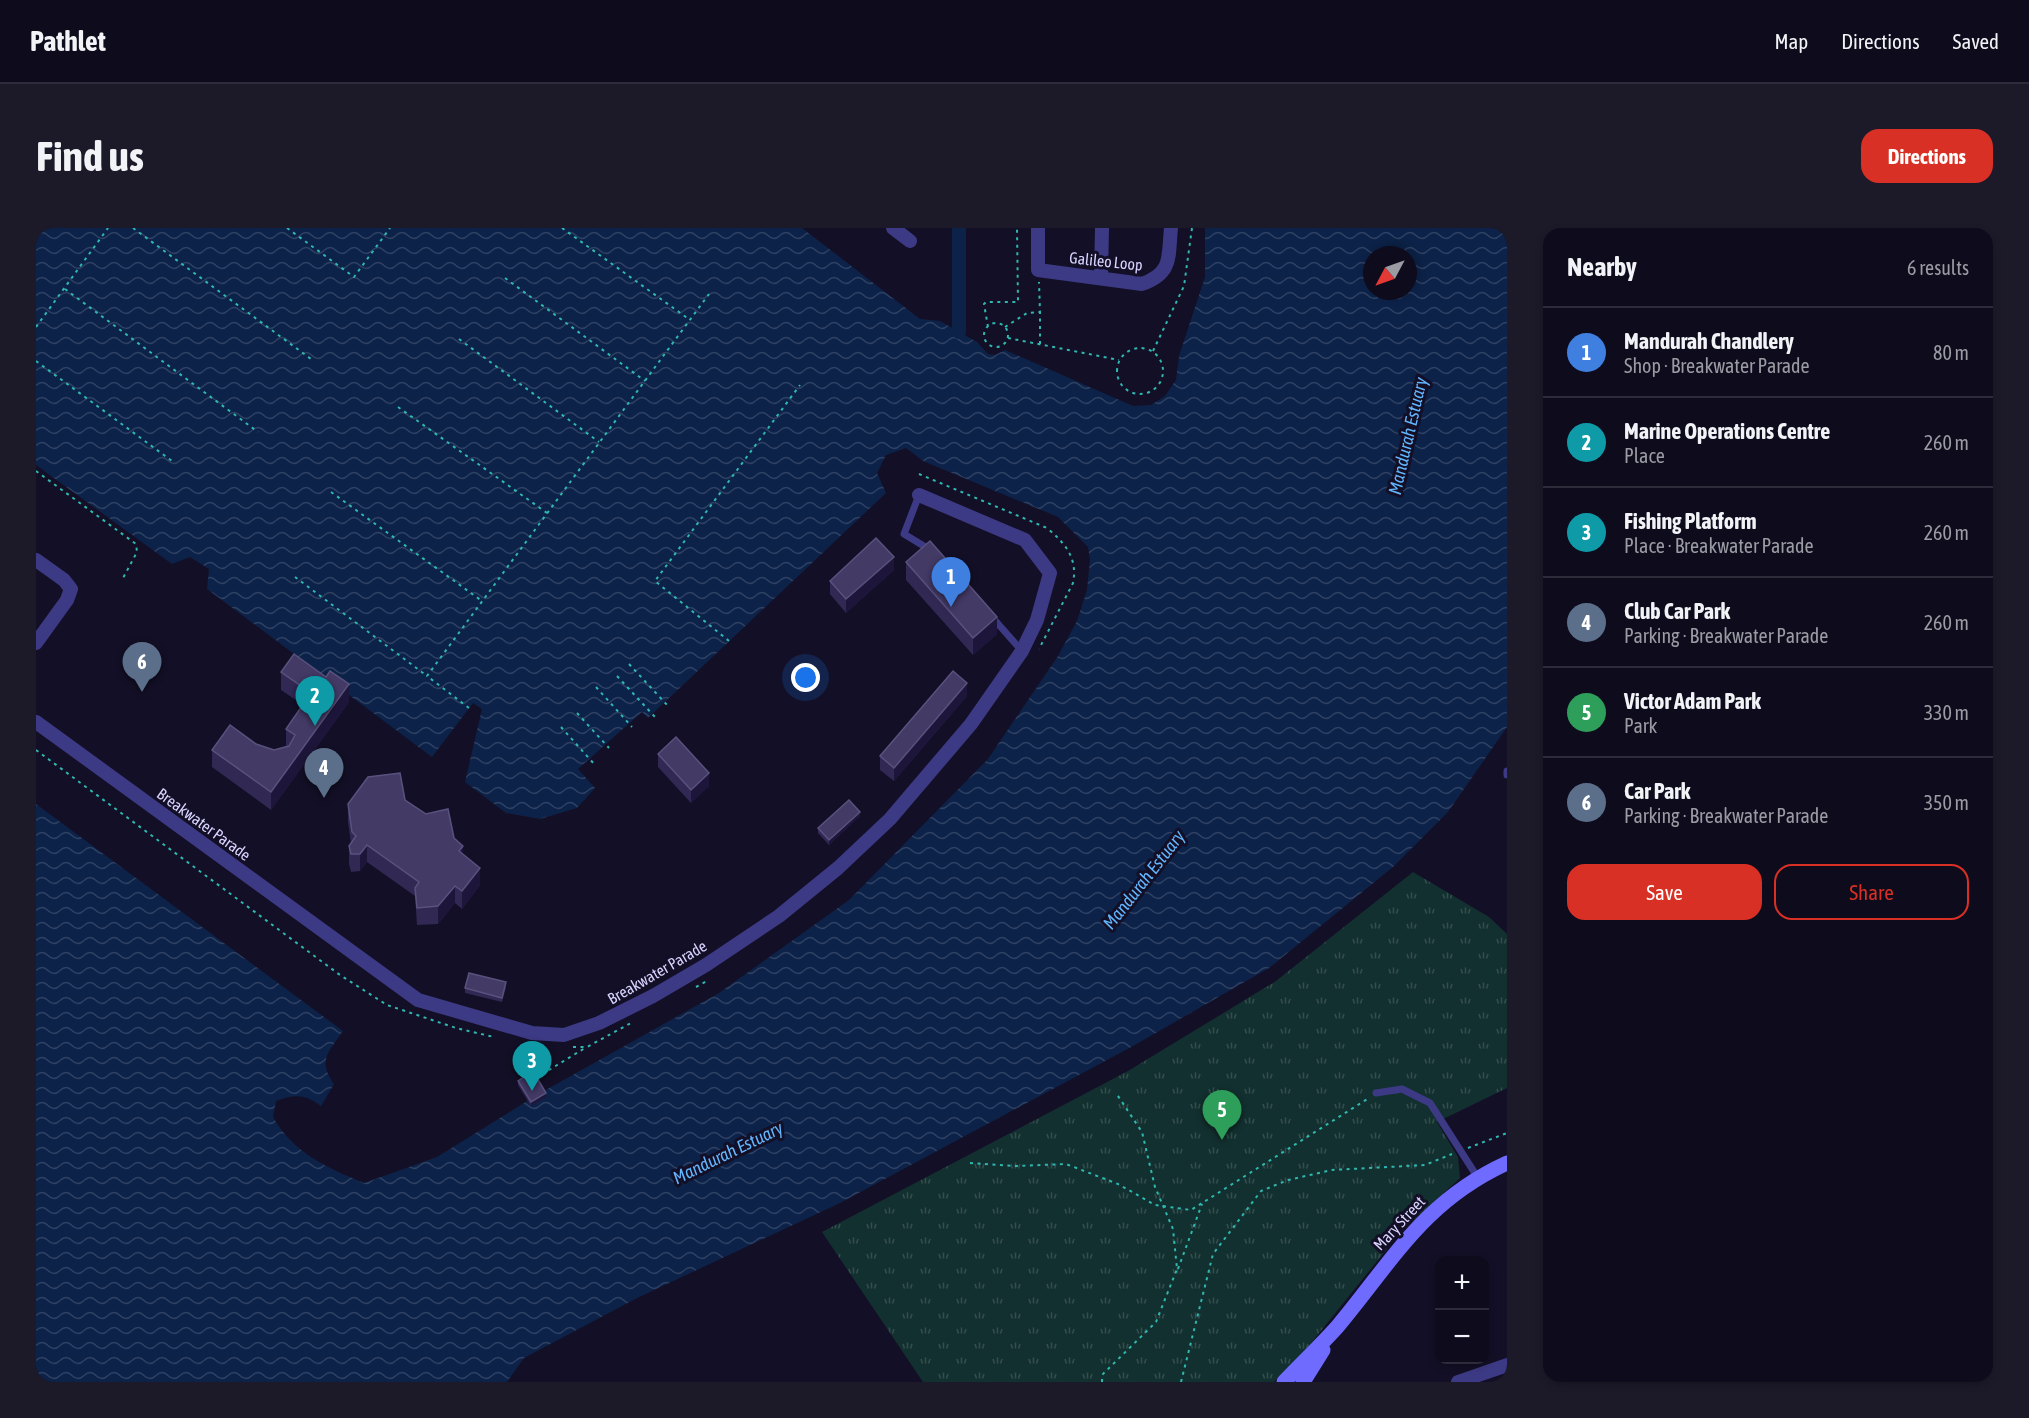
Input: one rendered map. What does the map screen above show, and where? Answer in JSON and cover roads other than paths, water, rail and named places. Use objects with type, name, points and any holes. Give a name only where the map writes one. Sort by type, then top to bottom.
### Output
[{"type":"street","points":[[892,228],[910,241]]},
{"type":"street","name":"Galileo Loop","points":[[1038,228],[1038,270],[1142,284],[1158,278],[1167,267],[1171,228]]},
{"type":"street","points":[[1101,277],[1102,228]]},
{"type":"street","name":"Breakwater Parade","points":[[36,723],[418,1000],[532,1033],[564,1035],[599,1023],[706,965],[779,916],[838,868],[890,819],[1028,653],[1050,573],[1025,540],[919,495]]},
{"type":"street","points":[[36,560],[64,580],[71,589],[67,600],[36,644]]},
{"type":"street","name":"Mary Street","points":[[1284,1382],[1337,1327],[1413,1230],[1449,1198],[1478,1178],[1507,1163]]},
{"type":"street","name":"Mary Street","points":[[1303,1382],[1337,1327]]},
{"type":"street","points":[[1458,1382],[1507,1365]]},
{"type":"lane","points":[[919,495],[904,534],[919,541],[941,561]]},
{"type":"lane","points":[[984,607],[1028,653]]},
{"type":"lane","points":[[1376,1093],[1402,1089],[1430,1103],[1478,1178]]},
{"type":"water","name":"Mandurah Estuary","points":[[36,228],[802,228],[920,319],[940,321],[977,342],[988,354],[995,355],[1005,350],[1133,406],[1151,405],[1165,396],[1176,380],[1179,356],[1205,277],[1205,228],[1507,228],[1507,727],[1448,812],[1393,867],[1269,968],[1133,1046],[840,1203],[637,1298],[524,1358],[507,1382],[36,1382],[36,804],[343,1031],[327,1056],[326,1069],[334,1084],[321,1106],[304,1097],[288,1097],[276,1101],[273,1117],[281,1130],[312,1158],[364,1183],[437,1157],[537,1095],[719,993],[849,900],[988,759],[1058,656],[1077,621],[1087,590],[1090,560],[1088,547],[1058,517],[923,461],[906,448],[886,455],[877,473],[886,493],[648,718],[642,712],[578,769],[595,788],[577,808],[540,819],[506,813],[465,782],[482,709],[473,703],[432,757],[207,589],[209,569],[190,557],[172,564],[36,465]]},
{"type":"waterway","points":[[959,228],[959,332]]},
{"type":"place","name":"Mandurah Chandlery","points":[[951,607]]},
{"type":"place","name":"Car Park","points":[[142,692]]},
{"type":"place","name":"Marine Operations Centre","points":[[315,726]]},
{"type":"place","name":"Club Car Park","points":[[324,798]]},
{"type":"place","name":"Fishing Platform","points":[[532,1091]]},
{"type":"place","name":"Victor Adam Park","points":[[1222,1140]]}]
